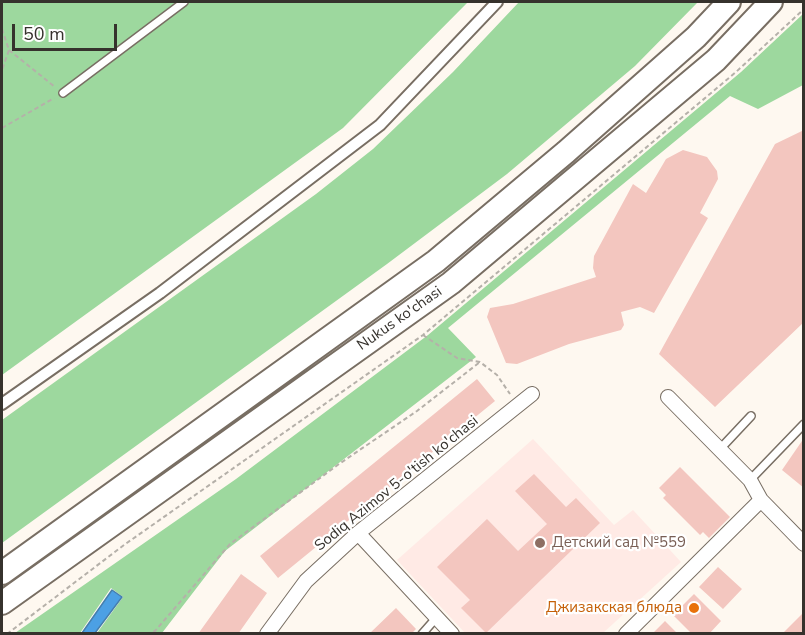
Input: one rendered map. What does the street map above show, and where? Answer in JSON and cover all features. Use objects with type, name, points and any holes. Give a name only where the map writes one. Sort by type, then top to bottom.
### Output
[{"type":"main road","name":"Nukus ko'chasi","points":[[2,573],[436,261],[661,67],[729,2]]},
{"type":"main road","name":"Nukus ko'chasi","points":[[2,603],[451,283],[716,60],[771,2]]},
{"type":"main road","points":[[50,539],[64,545],[64,559]]},
{"type":"street","points":[[2,404],[160,293],[380,125],[497,2]]},
{"type":"street","name":"Sodiq Azimov 5-o'tish ko'chasi","points":[[267,633],[306,581],[358,533],[532,394]]},
{"type":"street","points":[[668,397],[750,480],[761,500],[804,544]]},
{"type":"street","points":[[626,633],[761,500]]},
{"type":"street","points":[[358,533],[452,633]]},
{"type":"lane","points":[[63,93],[184,2]]},
{"type":"lane","points":[[720,449],[751,416]]},
{"type":"lane","points":[[750,480],[804,424]]},
{"type":"lane","points":[[422,633],[437,617]]},
{"type":"path","points":[[2,29],[9,50],[63,93],[2,128]]},
{"type":"path","points":[[2,70],[9,50]]},
{"type":"path","points":[[423,335],[457,358],[480,362],[497,375],[519,406]]},
{"type":"path","points":[[146,633],[154,631],[230,544],[339,464],[417,411],[480,362]]},
{"type":"shaded area","name":"Детский сад №559","points":[[533,439],[614,525],[633,510],[681,562],[603,633],[466,634],[397,560]]},
{"type":"green space","points":[[2,2],[468,2],[343,128],[2,375]]},
{"type":"green space","points":[[519,2],[698,2],[635,66],[507,174],[387,264],[2,543],[2,420],[316,194],[373,149],[453,72]]},
{"type":"green space","points":[[803,14],[803,85],[758,109],[730,96],[448,328],[476,357],[225,551],[162,633],[97,633],[123,597],[111,588],[80,633],[15,633],[236,479],[428,335],[741,72]]},
{"type":"water","points":[[112,590],[122,597],[95,633],[82,633]]},
{"type":"building","points":[[804,130],[804,322],[715,407],[659,354],[775,144]]},
{"type":"building","points":[[683,150],[707,157],[717,171],[718,179],[700,213],[708,218],[654,313],[640,307],[621,312],[624,325],[621,330],[569,344],[517,364],[506,363],[487,317],[490,308],[513,304],[596,277],[593,268],[594,256],[633,184],[646,193],[666,159]]},
{"type":"building","points":[[477,379],[495,401],[278,578],[260,556]]},
{"type":"building","points":[[804,438],[804,488],[782,470]]},
{"type":"building","points":[[680,467],[730,517],[709,538],[703,532],[700,535],[663,498],[666,495],[659,488]]},
{"type":"building","points":[[534,474],[566,507],[576,498],[600,523],[486,633],[461,608],[470,600],[437,567],[487,519],[518,551],[547,524],[515,491]]},
{"type":"building","points":[[718,567],[742,589],[723,609],[699,587]]},
{"type":"building","points":[[241,574],[267,593],[238,634],[198,634]]},
{"type":"building","points":[[694,594],[721,621],[709,634],[692,634],[673,615]]},
{"type":"building","points":[[396,608],[416,629],[411,634],[369,634]]},
{"type":"building","points":[[804,612],[804,634],[782,634]]},
{"type":"building","points":[[665,621],[678,634],[652,634]]},
{"type":"place","name":"Детский сад №559","points":[[540,543]]},
{"type":"place","name":"Джизакская блюда","points":[[694,608]]}]
